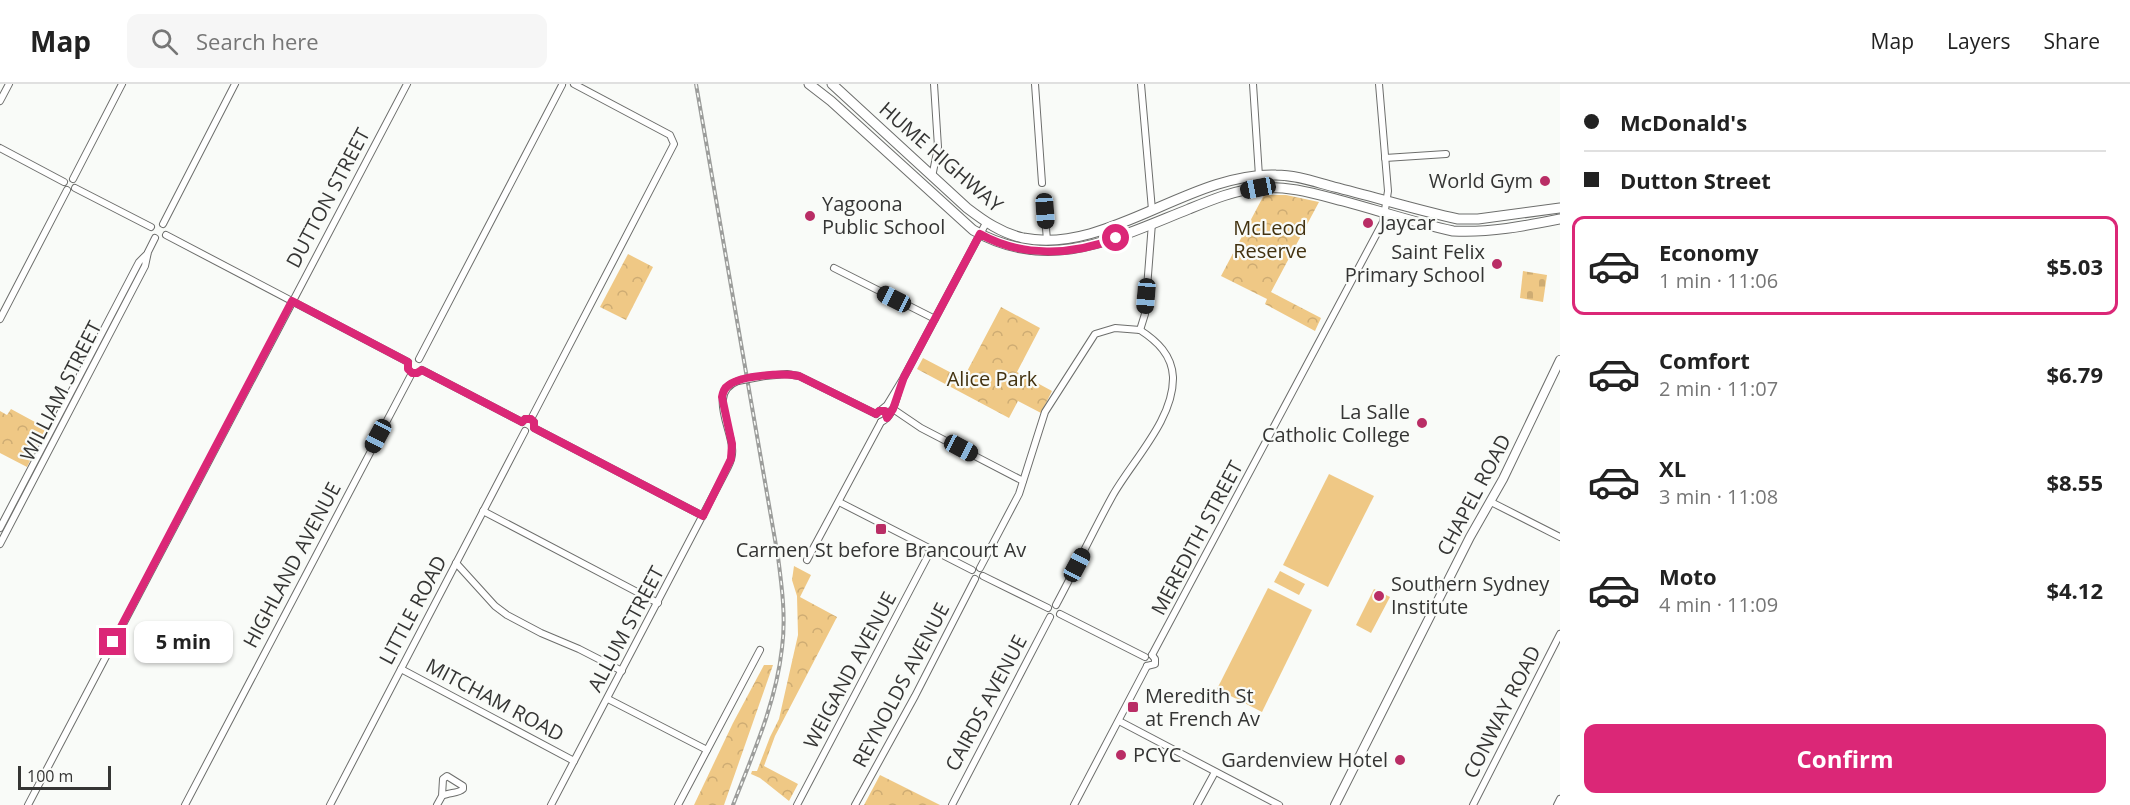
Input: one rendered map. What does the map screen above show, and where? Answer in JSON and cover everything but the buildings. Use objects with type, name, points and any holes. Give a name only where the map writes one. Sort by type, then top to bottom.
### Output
[{"type":"highway","name":"HUME HIGHWAY","points":[[809,84],[831,101],[952,212],[980,234],[1012,247],[1050,251],[1096,245],[1214,199],[1258,188],[1296,189],[1453,231],[1492,230],[1560,219]]},
{"type":"highway","name":"HUME HIGHWAY","points":[[832,84],[932,177],[986,223],[1022,238],[1047,240],[1078,236],[1100,230],[1197,191],[1237,179],[1259,176],[1290,176],[1456,219],[1478,219],[1560,208]]},
{"type":"highway","points":[[1453,231],[1456,219]]},
{"type":"main road","name":"CHAPEL ROAD","points":[[1335,805],[1465,547],[1491,502],[1560,360]]},
{"type":"street","points":[[0,101],[9,84]]},
{"type":"street","points":[[73,179],[122,84]]},
{"type":"street","points":[[163,224],[235,84]]},
{"type":"street","name":"DUTTON STREET","points":[[28,805],[407,84]]},
{"type":"street","points":[[419,359],[561,85],[572,84],[670,135],[674,141],[673,148],[531,419]]},
{"type":"street","points":[[932,177],[939,147],[934,84]]},
{"type":"street","points":[[1035,84],[1042,183]]},
{"type":"street","points":[[1142,84],[1152,210]]},
{"type":"street","points":[[1253,84],[1259,176]]},
{"type":"street","name":"MEREDITH STREET","points":[[1147,666],[1155,664],[1155,659],[1149,656],[1338,307],[1386,213],[1388,201],[1379,84]]},
{"type":"street","points":[[0,148],[64,182]]},
{"type":"street","points":[[1385,158],[1446,154]]},
{"type":"street","points":[[64,182],[69,178],[73,179]]},
{"type":"street","points":[[73,179],[76,182],[75,188]]},
{"type":"street","points":[[64,182],[63,186],[67,190],[72,191],[75,188]]},
{"type":"street","points":[[75,188],[152,228]]},
{"type":"street","points":[[0,319],[67,190]]},
{"type":"street","points":[[1044,205],[1047,240]]},
{"type":"street","points":[[152,228],[158,223],[163,224]]},
{"type":"street","points":[[884,420],[877,419],[876,414],[883,410],[904,377],[986,223]]},
{"type":"street","points":[[1140,330],[1144,314],[1152,223]]},
{"type":"street","points":[[163,224],[167,230],[166,235]]},
{"type":"street","points":[[152,228],[155,238],[160,239],[166,235]]},
{"type":"street","points":[[166,235],[408,362]]},
{"type":"street","name":"WILLIAM STREET","points":[[0,544],[145,266],[148,252],[155,238]]},
{"type":"street","name":"WILLIAM STREET","points":[[0,528],[139,262],[148,252]]},
{"type":"street","points":[[834,268],[935,319]]},
{"type":"street","points":[[839,502],[972,570],[980,568],[1019,494],[1045,412],[1095,334],[1115,328],[1140,330],[1162,348],[1170,362],[1173,376],[1169,397],[1154,433],[1114,494],[1056,605]]},
{"type":"street","points":[[408,362],[414,358],[419,359]]},
{"type":"street","points":[[419,359],[422,363],[422,370]]},
{"type":"street","points":[[408,362],[408,369],[412,373],[422,370]]},
{"type":"street","points":[[422,370],[522,422]]},
{"type":"street","name":"HIGHLAND AVENUE","points":[[185,805],[412,373]]},
{"type":"street","name":"ALLUM STREET","points":[[551,805],[728,467],[733,451],[722,397],[726,388],[738,381],[765,376],[787,374],[799,376],[876,414]]},
{"type":"street","points":[[884,420],[893,409],[904,377]]},
{"type":"street","points":[[893,409],[1023,481]]},
{"type":"street","points":[[807,560],[884,420],[887,414],[883,410]]},
{"type":"street","points":[[522,422],[525,419],[531,419]]},
{"type":"street","points":[[531,419],[534,422],[534,428]]},
{"type":"street","points":[[522,422],[521,426],[525,431],[531,431],[534,428]]},
{"type":"street","points":[[534,428],[703,516]]},
{"type":"street","name":"LITTLE ROAD","points":[[330,805],[525,431]]},
{"type":"street","points":[[1491,502],[1560,537]]},
{"type":"street","points":[[483,511],[658,603]]},
{"type":"street","name":"WEIGAND AVENUE","points":[[797,805],[932,550]]},
{"type":"street","points":[[456,563],[495,606],[507,615],[541,633],[579,648],[622,671]]},
{"type":"street","points":[[980,568],[984,573],[983,576]]},
{"type":"street","points":[[972,570],[971,575],[975,579],[979,580],[983,576]]},
{"type":"street","points":[[983,576],[1048,608]]},
{"type":"street","name":"REYNOLDS AVENUE","points":[[855,805],[915,696],[975,579]]},
{"type":"street","points":[[1056,605],[1060,609],[1060,614]]},
{"type":"street","points":[[1048,608],[1056,605]]},
{"type":"street","points":[[1048,608],[1047,612],[1050,617],[1055,618],[1060,614]]},
{"type":"street","points":[[1060,614],[1149,656],[1144,663],[1147,666],[1074,805]]},
{"type":"street","name":"CAIRDS AVENUE","points":[[951,805],[1050,617]]},
{"type":"street","name":"CONWAY ROAD","points":[[1473,805],[1560,634]]},
{"type":"street","points":[[678,805],[760,650]]},
{"type":"street","name":"MITCHAM ROAD","points":[[401,669],[574,761]]},
{"type":"street","points":[[608,699],[707,750]]},
{"type":"street","points":[[1119,721],[1279,805]]},
{"type":"street","points":[[1197,805],[1215,772]]},
{"type":"street","points":[[437,805],[442,796]]},
{"type":"street","points":[[1557,805],[1560,799]]},
{"type":"green space","name":"McLeod Reserve","points":[[1264,195],[1286,195],[1319,202],[1271,292],[1321,318],[1315,331],[1265,304],[1267,299],[1221,276]]},
{"type":"green space","points":[[628,254],[653,267],[626,320],[600,307]]},
{"type":"green space","points":[[1523,271],[1547,275],[1543,302],[1520,298]]},
{"type":"green space","name":"Alice Park","points":[[1001,307],[1040,328],[1017,372],[1052,391],[1041,413],[1018,401],[1009,418],[917,369],[923,358],[963,379]]},
{"type":"green space","points":[[11,409],[46,428],[27,467],[0,453],[0,411],[7,415]]},
{"type":"green space","points":[[1329,474],[1374,496],[1328,587],[1283,565]]},
{"type":"green space","points":[[794,566],[811,575],[800,597],[837,617],[775,736],[764,766],[798,784],[789,801],[760,778],[751,774],[752,771],[757,771],[779,719],[798,635],[797,596],[792,580]]},
{"type":"green space","points":[[1280,571],[1305,584],[1299,595],[1274,582]]},
{"type":"green space","points":[[1268,588],[1312,610],[1262,712],[1217,689]]},
{"type":"green space","points":[[1374,589],[1390,597],[1371,633],[1356,625]]},
{"type":"green space","points":[[764,665],[773,665],[724,805],[694,805],[733,723]]},
{"type":"green space","points":[[880,775],[940,805],[864,805]]},
{"type":"railway","points":[[696,84],[778,557],[783,602],[783,637],[775,689],[763,728],[733,805]]},
{"type":"place","name":"World Gym","points":[[1545,181]]},
{"type":"place","name":"Yagoona Public School","points":[[810,216]]},
{"type":"place","name":"Jaycar","points":[[1368,223]]},
{"type":"place","name":"Saint Felix Primary School","points":[[1497,264]]},
{"type":"place","name":"La Salle Catholic College","points":[[1422,423]]},
{"type":"place","name":"Carmen St before Brancourt Av","points":[[881,529]]},
{"type":"place","name":"Southern Sydney Institute","points":[[1379,596]]},
{"type":"place","name":"Meredith St at French Av","points":[[1133,707]]},
{"type":"place","name":"PCYC","points":[[1121,755]]},
{"type":"place","name":"Gardenview Hotel","points":[[1400,760]]},
{"type":"route","points":[[113,642],[292,301],[408,362],[408,369],[412,373],[422,370],[522,422],[529,418],[534,422],[534,428],[703,516],[728,467],[733,451],[722,397],[723,392],[733,382],[787,374],[799,376],[876,414],[883,410],[887,418],[891,414],[904,377],[980,234],[1012,247],[1042,252],[1096,245],[1116,238]]}]
